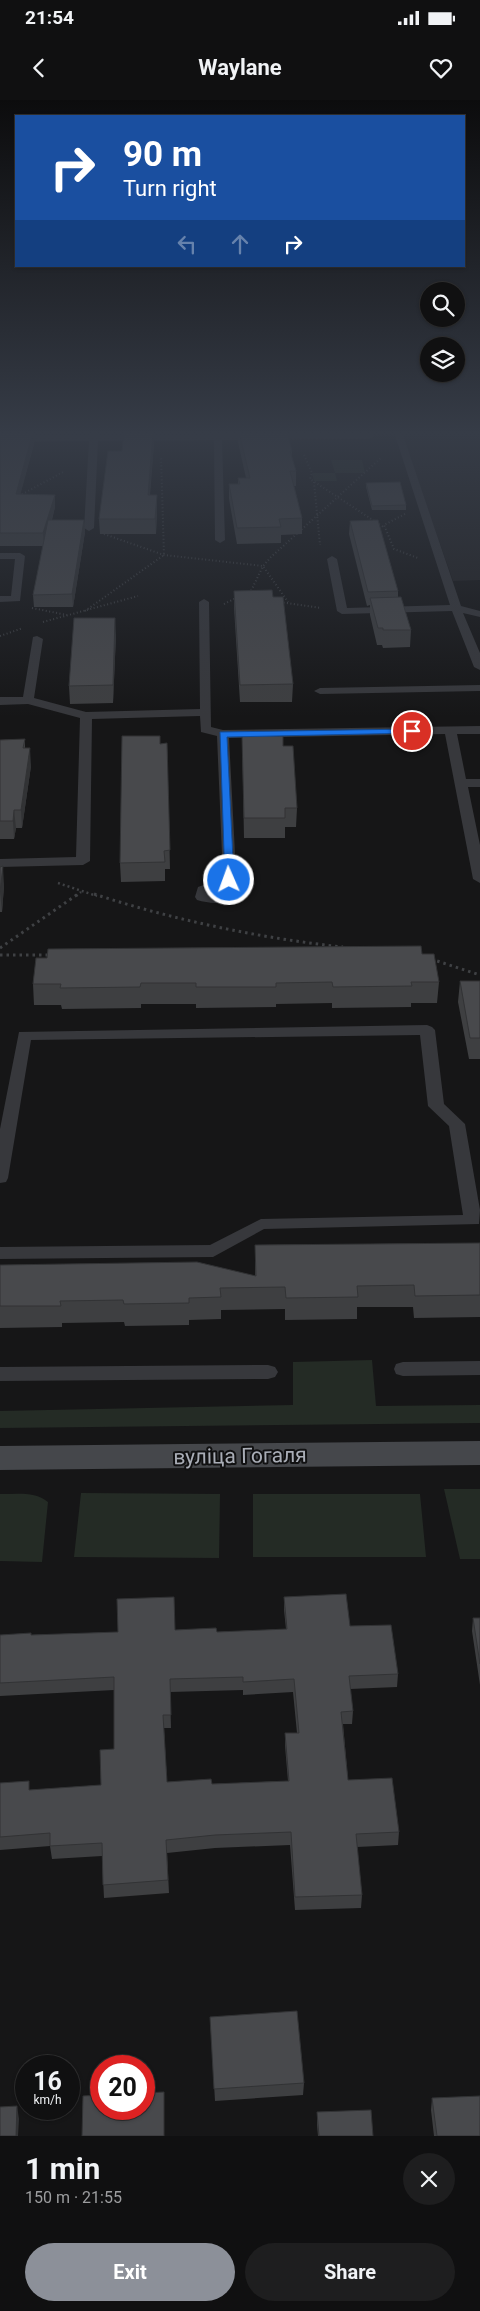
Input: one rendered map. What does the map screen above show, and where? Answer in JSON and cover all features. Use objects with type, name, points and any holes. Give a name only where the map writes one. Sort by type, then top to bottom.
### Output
[{"type":"main road","name":"вуліца Гогаля","points":[[0,1458],[480,1453]]},
{"type":"lane","points":[[220,527],[220,540]]},
{"type":"lane","points":[[427,527],[456,608],[480,667]]},
{"type":"lane","points":[[0,556],[20,556],[16,599],[0,599]]},
{"type":"lane","points":[[332,559],[342,611],[456,608],[480,614]]},
{"type":"lane","points":[[204,605],[205,728],[223,734],[480,730]]},
{"type":"lane","points":[[28,700],[37,639]]},
{"type":"lane","points":[[320,691],[480,688]]},
{"type":"lane","points":[[0,701],[28,700],[86,716],[206,712]]},
{"type":"lane","points":[[0,863],[83,861],[86,716]]},
{"type":"lane","points":[[450,731],[480,879]]},
{"type":"lane","points":[[223,734],[229,880]]},
{"type":"lane","points":[[461,783],[480,783]]},
{"type":"lane","points":[[0,1178],[24,1035],[427,1030],[436,1106],[457,1124],[473,1220],[261,1224],[213,1251],[0,1253]]},
{"type":"lane","points":[[403,1369],[480,1368]]},
{"type":"lane","points":[[0,1374],[268,1372]]},
{"type":"path","points":[[163,527],[164,555]]},
{"type":"path","points":[[227,603],[251,590],[263,566],[305,527]]},
{"type":"path","points":[[319,527],[320,552],[332,559]]},
{"type":"path","points":[[89,528],[164,555],[263,566],[288,602]]},
{"type":"path","points":[[385,528],[394,549],[421,559]]},
{"type":"path","points":[[85,610],[164,555]]},
{"type":"path","points":[[35,624],[138,596]]},
{"type":"path","points":[[16,599],[17,605],[69,615]]},
{"type":"path","points":[[279,602],[342,611]]},
{"type":"path","points":[[204,605],[235,603]]},
{"type":"path","points":[[0,636],[26,627]]},
{"type":"path","points":[[54,881],[82,892],[149,912],[305,943],[352,948]]},
{"type":"path","points":[[0,948],[82,892]]},
{"type":"path","points":[[0,955],[50,955]]},
{"type":"path","points":[[427,958],[480,975]]},
{"type":"shaded area","points":[[434,527],[480,527],[480,580],[453,581]]},
{"type":"shaded area","points":[[372,1360],[376,1406],[480,1405],[480,1423],[0,1428],[0,1411],[293,1405],[293,1362]]},
{"type":"shaded area","points":[[444,1489],[480,1489],[480,1559],[460,1559]]},
{"type":"shaded area","points":[[81,1493],[220,1494],[219,1558],[74,1557]]},
{"type":"shaded area","points":[[0,1494],[32,1495],[43,1498],[48,1502],[42,1562],[0,1561]]},
{"type":"shaded area","points":[[253,1494],[420,1494],[426,1557],[253,1557]]},
{"type":"building","points":[[0,527],[45,527],[43,533],[0,533]]},
{"type":"building","points":[[47,527],[83,527],[72,594],[33,595]]},
{"type":"building","points":[[237,527],[280,527],[237,528]]},
{"type":"building","points":[[352,527],[380,527],[398,591],[368,592]]},
{"type":"building","points":[[272,590],[273,597],[283,597],[293,684],[240,685],[234,591]]},
{"type":"building","points":[[401,597],[411,630],[383,630],[383,628],[378,628],[370,598]]},
{"type":"building","points":[[74,618],[115,618],[113,685],[69,686]]},
{"type":"building","points":[[122,736],[160,736],[160,744],[167,743],[170,850],[164,851],[165,862],[120,863]]},
{"type":"building","points":[[242,736],[283,736],[283,746],[293,746],[297,808],[285,808],[285,818],[244,818]]},
{"type":"building","points":[[25,739],[23,748],[30,748],[21,810],[14,810],[13,821],[0,821],[0,740]]},
{"type":"building","points":[[3,866],[0,892],[0,867]]},
{"type":"building","points":[[421,946],[422,954],[434,954],[439,982],[411,982],[412,986],[333,987],[332,982],[276,983],[276,987],[196,987],[196,983],[141,983],[140,987],[60,988],[61,984],[33,984],[36,958],[47,958],[48,949]]},
{"type":"building","points":[[460,981],[480,981],[480,1038],[470,1038]]},
{"type":"building","points":[[480,1243],[480,1295],[415,1296],[414,1285],[357,1286],[358,1297],[286,1298],[285,1287],[220,1288],[221,1297],[189,1298],[189,1303],[124,1304],[123,1300],[60,1301],[61,1306],[0,1306],[0,1265],[197,1262],[256,1276],[255,1245]]},
{"type":"building","points":[[346,1594],[350,1626],[391,1625],[398,1674],[349,1676],[353,1711],[341,1712],[348,1780],[392,1778],[399,1832],[356,1834],[362,1895],[295,1897],[291,1832],[215,1835],[166,1840],[168,1880],[103,1885],[102,1843],[50,1846],[50,1833],[0,1837],[0,1783],[29,1781],[29,1790],[101,1785],[100,1750],[114,1749],[114,1677],[0,1683],[0,1635],[118,1632],[117,1599],[174,1597],[175,1630],[216,1628],[217,1632],[287,1629],[284,1597]],"holes":[[[243,1677],[243,1682],[294,1679],[299,1733],[285,1733],[289,1781],[212,1784],[211,1779],[167,1782],[163,1715],[171,1715],[170,1679]]]},
{"type":"building","points":[[473,1618],[480,1618],[480,1664]]},
{"type":"building","points":[[297,2011],[304,2083],[214,2089],[210,2017]]},
{"type":"building","points":[[155,2092],[164,2092],[164,2136],[82,2136],[83,2096],[90,2096],[90,2120],[155,2120]]},
{"type":"building","points":[[480,2096],[480,2136],[437,2136],[432,2098]]},
{"type":"building","points":[[15,2106],[16,2136],[0,2136],[0,2107]]},
{"type":"building","points":[[371,2110],[373,2136],[319,2136],[317,2112]]},
{"type":"route","points":[[229,880],[223,734],[412,731]]}]
